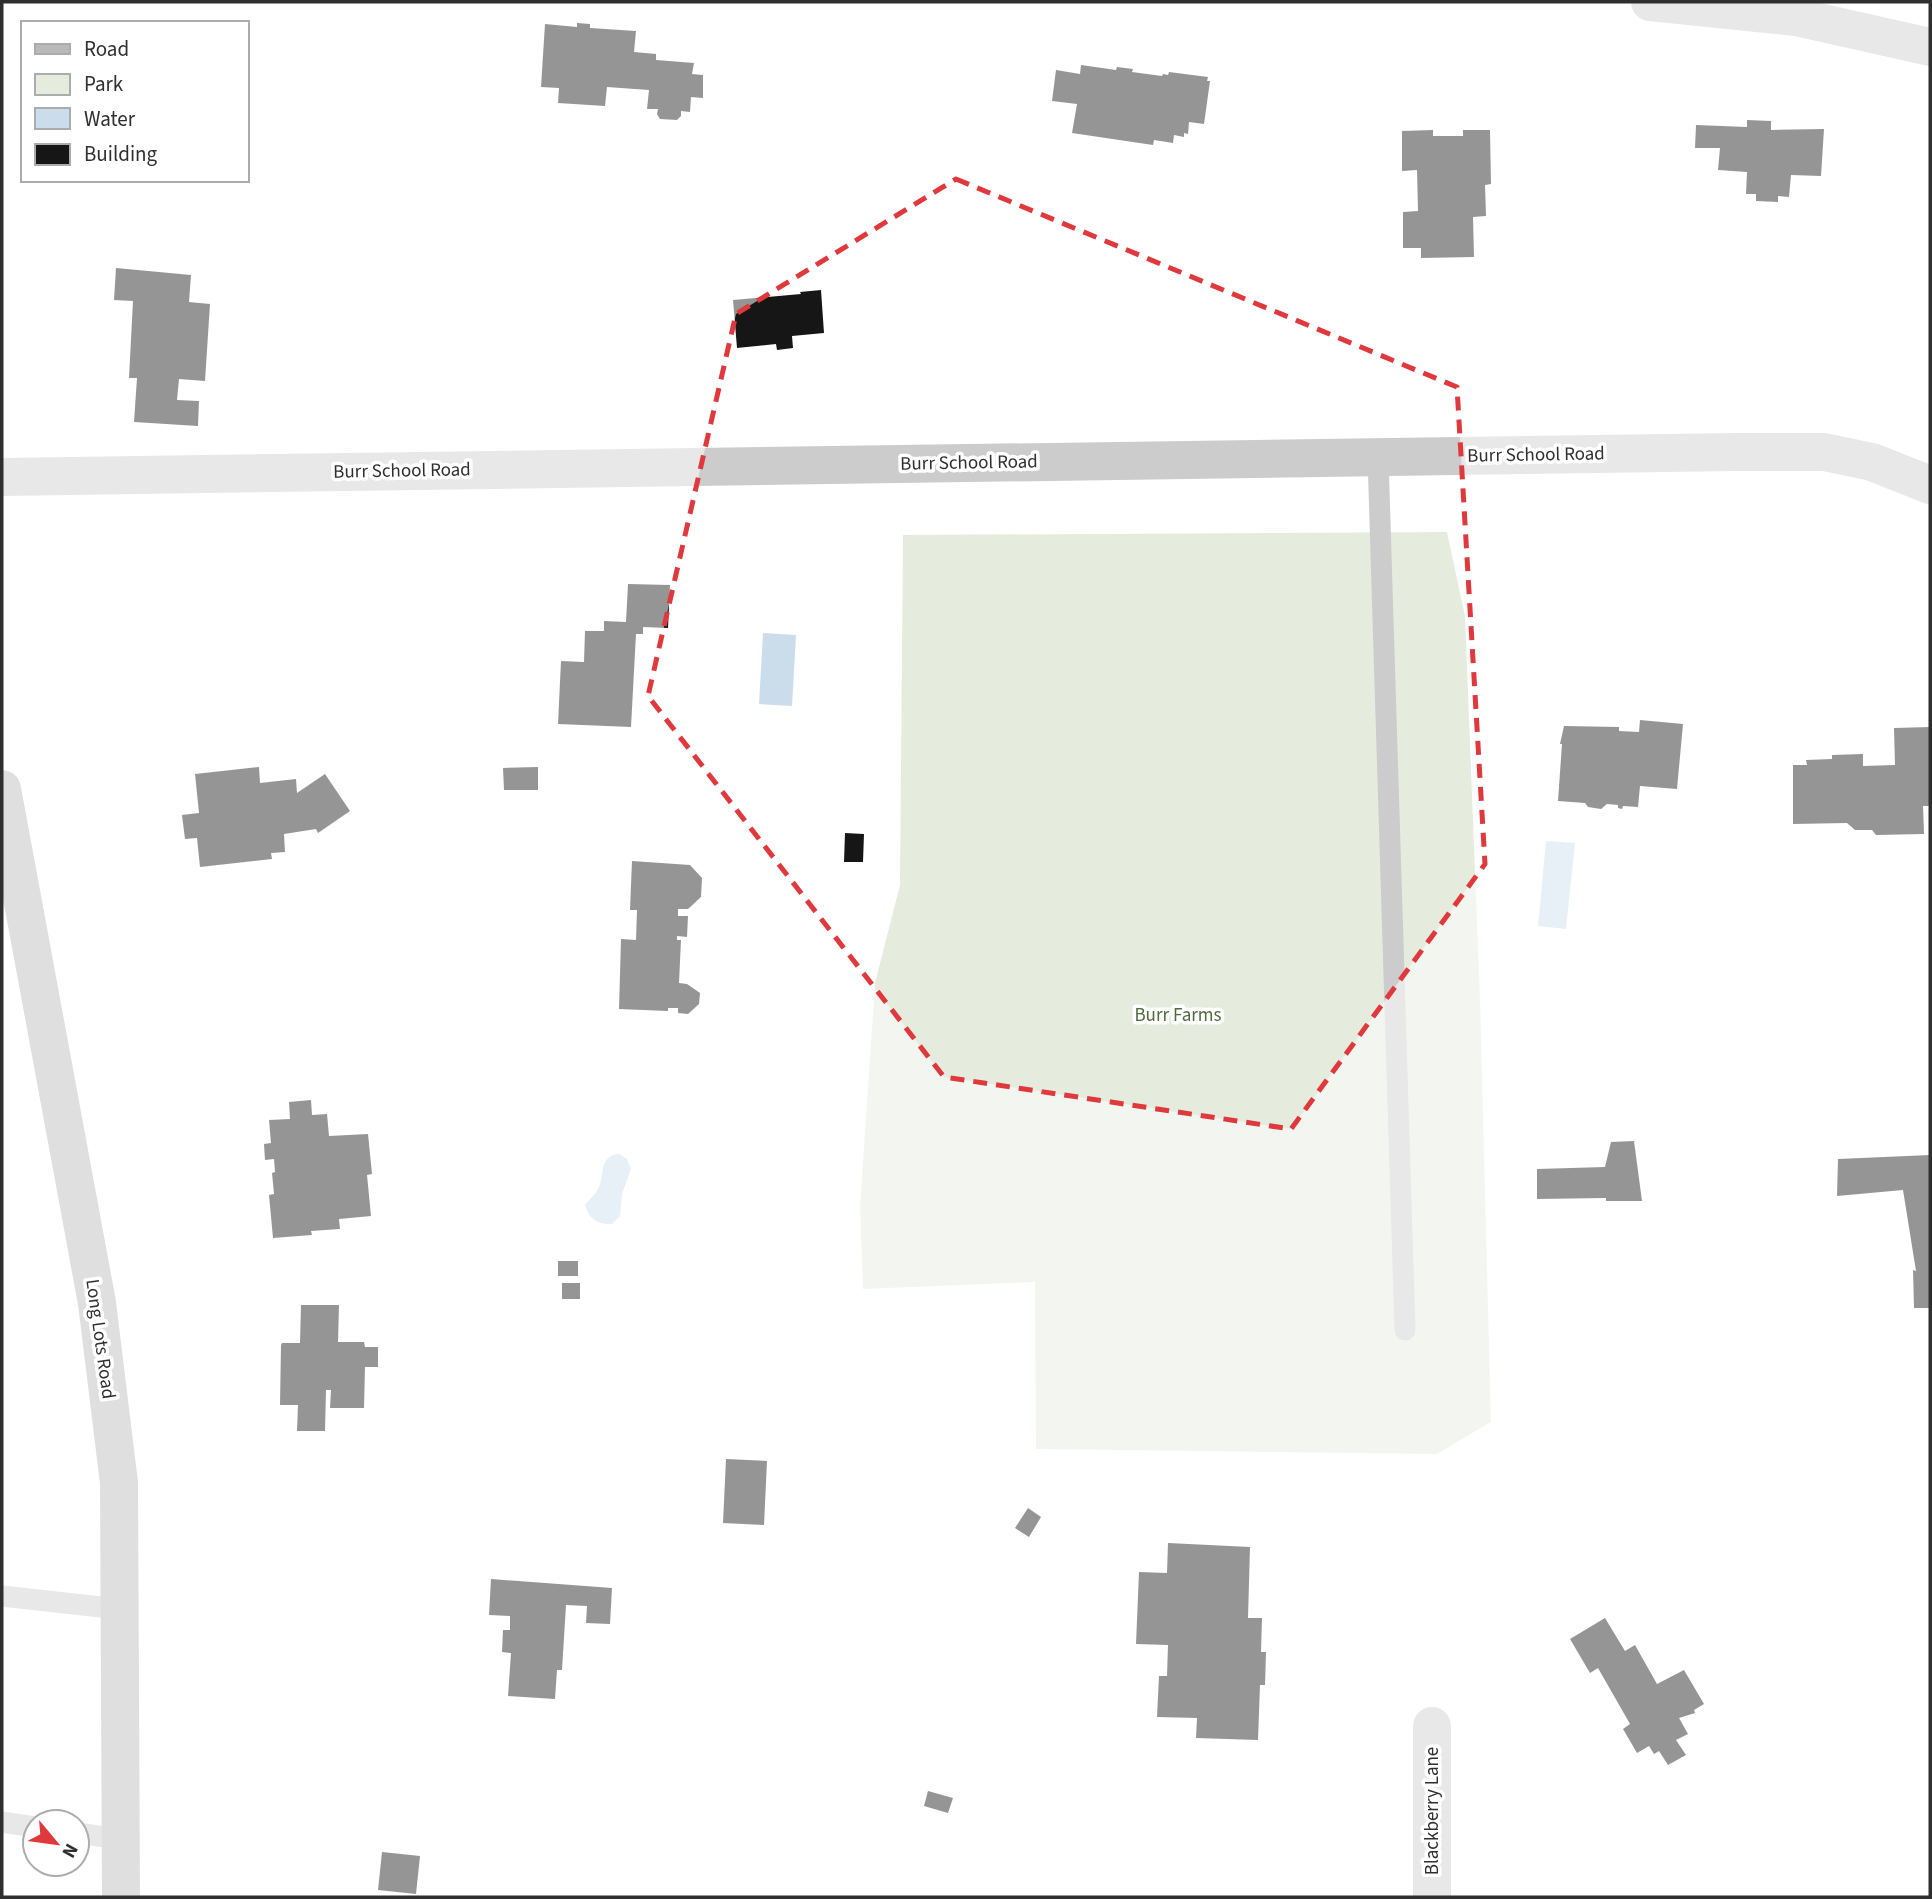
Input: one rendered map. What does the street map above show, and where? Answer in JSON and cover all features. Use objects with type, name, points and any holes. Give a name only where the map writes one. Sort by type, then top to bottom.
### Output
[{"type":"main road","name":"Long Lots Road","points":[[2,789],[97,1303],[119,1483],[121,1897]]},
{"type":"street","points":[[1650,2],[1796,17],[1930,47]]},
{"type":"street","name":"Burr School Road","points":[[2,477],[1824,452],[1872,462],[1930,485]]},
{"type":"street","name":"Blackberry Lane","points":[[1432,1897],[1433,1726]]},
{"type":"lane","points":[[1378,457],[1405,1330]]},
{"type":"lane","points":[[2,1596],[119,1609]]},
{"type":"lane","points":[[2,1822],[21,1825]]},
{"type":"lane","points":[[91,1835],[120,1839]]},
{"type":"highlighted area","points":[[956,179],[1457,387],[1485,864],[1291,1129],[944,1077],[648,696],[736,314]]},
{"type":"green space","name":"Burr Farms","points":[[1447,532],[1465,616],[1480,999],[1491,1422],[1437,1454],[1036,1449],[1035,1282],[863,1289],[860,1206],[875,983],[900,885],[903,535]]},
{"type":"water","points":[[763,633],[796,635],[792,706],[759,704]]},
{"type":"water","points":[[1546,841],[1575,843],[1566,929],[1538,926]]},
{"type":"water","points":[[619,1154],[627,1159],[631,1169],[622,1194],[620,1216],[612,1224],[602,1223],[592,1217],[585,1205],[600,1185],[605,1163],[612,1156]]},
{"type":"building","points":[[577,23],[590,24],[590,28],[636,31],[634,52],[656,54],[656,60],[694,63],[692,74],[703,75],[703,98],[691,97],[690,112],[681,111],[677,120],[660,119],[658,109],[647,109],[649,90],[607,87],[605,106],[558,103],[559,88],[541,87],[545,24],[577,27]]},
{"type":"building","points":[[1081,65],[1116,70],[1117,67],[1133,69],[1132,72],[1162,76],[1168,75],[1169,72],[1208,77],[1207,81],[1210,81],[1204,124],[1189,122],[1188,134],[1184,133],[1184,137],[1174,135],[1173,143],[1154,140],[1153,145],[1072,133],[1077,104],[1052,101],[1056,70],[1080,74]]},
{"type":"building","points":[[1747,120],[1771,121],[1771,130],[1824,129],[1821,176],[1791,175],[1789,197],[1778,196],[1778,202],[1756,201],[1756,194],[1746,194],[1747,172],[1718,170],[1720,148],[1695,148],[1696,125],[1747,127]]},
{"type":"building","points":[[1433,130],[1433,136],[1463,136],[1463,130],[1490,130],[1491,184],[1485,185],[1486,216],[1473,217],[1474,257],[1421,258],[1421,248],[1403,248],[1403,212],[1418,211],[1417,170],[1402,171],[1402,131]]},
{"type":"building","points":[[116,268],[191,275],[189,302],[210,304],[205,381],[179,379],[177,400],[199,401],[198,426],[134,422],[137,378],[129,378],[133,301],[114,300]]},
{"type":"building","points":[[821,290],[824,333],[792,336],[793,348],[777,350],[776,344],[737,348],[733,300]]},
{"type":"building","points":[[628,584],[670,585],[668,628],[643,627],[643,634],[636,634],[631,727],[558,724],[561,661],[584,662],[585,631],[604,631],[604,621],[626,622]]},
{"type":"building","points":[[1640,720],[1683,724],[1677,789],[1640,786],[1638,807],[1623,806],[1622,809],[1618,808],[1618,805],[1607,804],[1601,809],[1588,807],[1585,803],[1558,801],[1560,744],[1564,726],[1619,727],[1619,731],[1639,732]]},
{"type":"building","points":[[1930,727],[1930,806],[1923,806],[1924,834],[1876,835],[1872,830],[1855,830],[1847,823],[1793,824],[1793,765],[1807,765],[1806,760],[1832,759],[1832,755],[1863,754],[1863,766],[1895,765],[1894,728]]},
{"type":"building","points":[[259,767],[260,783],[296,779],[297,793],[325,774],[350,811],[318,833],[316,829],[284,834],[285,852],[271,853],[272,859],[200,867],[197,838],[185,839],[182,815],[199,813],[195,774]]},
{"type":"building","points":[[538,767],[538,790],[504,790],[503,768]]},
{"type":"building","points":[[845,833],[864,834],[863,862],[844,862]]},
{"type":"building","points":[[632,861],[690,865],[702,878],[701,897],[688,909],[678,909],[678,916],[688,916],[687,937],[677,936],[677,940],[681,940],[679,983],[687,984],[700,993],[699,1004],[688,1014],[678,1013],[678,1008],[668,1008],[668,1011],[619,1009],[621,939],[636,940],[637,910],[630,910]]},
{"type":"building","points":[[311,1100],[312,1115],[327,1114],[329,1136],[368,1134],[372,1174],[367,1175],[371,1216],[339,1219],[340,1229],[311,1231],[312,1235],[273,1238],[269,1195],[274,1194],[274,1159],[265,1160],[264,1144],[271,1143],[269,1120],[290,1119],[289,1102]]},
{"type":"building","points":[[1634,1141],[1642,1201],[1606,1201],[1606,1198],[1537,1199],[1537,1169],[1605,1167],[1611,1142]]},
{"type":"building","points":[[1930,1155],[1930,1308],[1914,1308],[1913,1270],[1916,1271],[1903,1190],[1837,1196],[1838,1159]]},
{"type":"building","points":[[558,1261],[578,1261],[578,1276],[558,1276]]},
{"type":"building","points":[[562,1283],[580,1283],[580,1299],[562,1299]]},
{"type":"building","points":[[301,1305],[339,1305],[338,1342],[364,1342],[365,1347],[378,1347],[378,1367],[365,1367],[364,1408],[330,1408],[331,1390],[326,1390],[325,1431],[297,1431],[298,1405],[280,1405],[281,1345],[300,1343]]},
{"type":"building","points":[[726,1459],[767,1461],[764,1525],[723,1523]]},
{"type":"building","points":[[1028,1508],[1041,1517],[1029,1537],[1015,1528]]},
{"type":"building","points":[[1168,1543],[1250,1547],[1248,1618],[1262,1618],[1261,1652],[1266,1652],[1265,1685],[1260,1685],[1258,1740],[1196,1738],[1197,1718],[1157,1717],[1159,1676],[1167,1676],[1168,1645],[1136,1644],[1139,1572],[1167,1573]]},
{"type":"building","points":[[491,1579],[612,1588],[610,1624],[586,1623],[587,1606],[566,1605],[562,1670],[557,1670],[555,1699],[508,1696],[511,1653],[502,1652],[503,1630],[510,1630],[510,1616],[489,1615]]},
{"type":"building","points":[[1605,1618],[1625,1651],[1635,1645],[1657,1684],[1684,1670],[1704,1704],[1694,1710],[1695,1713],[1679,1718],[1688,1734],[1676,1740],[1686,1755],[1668,1765],[1659,1751],[1654,1754],[1649,1746],[1637,1753],[1623,1729],[1630,1724],[1598,1668],[1590,1673],[1570,1639]]},
{"type":"building","points":[[928,1791],[953,1798],[948,1813],[924,1806]]},
{"type":"building","points":[[382,1852],[420,1856],[416,1894],[378,1890]]}]
